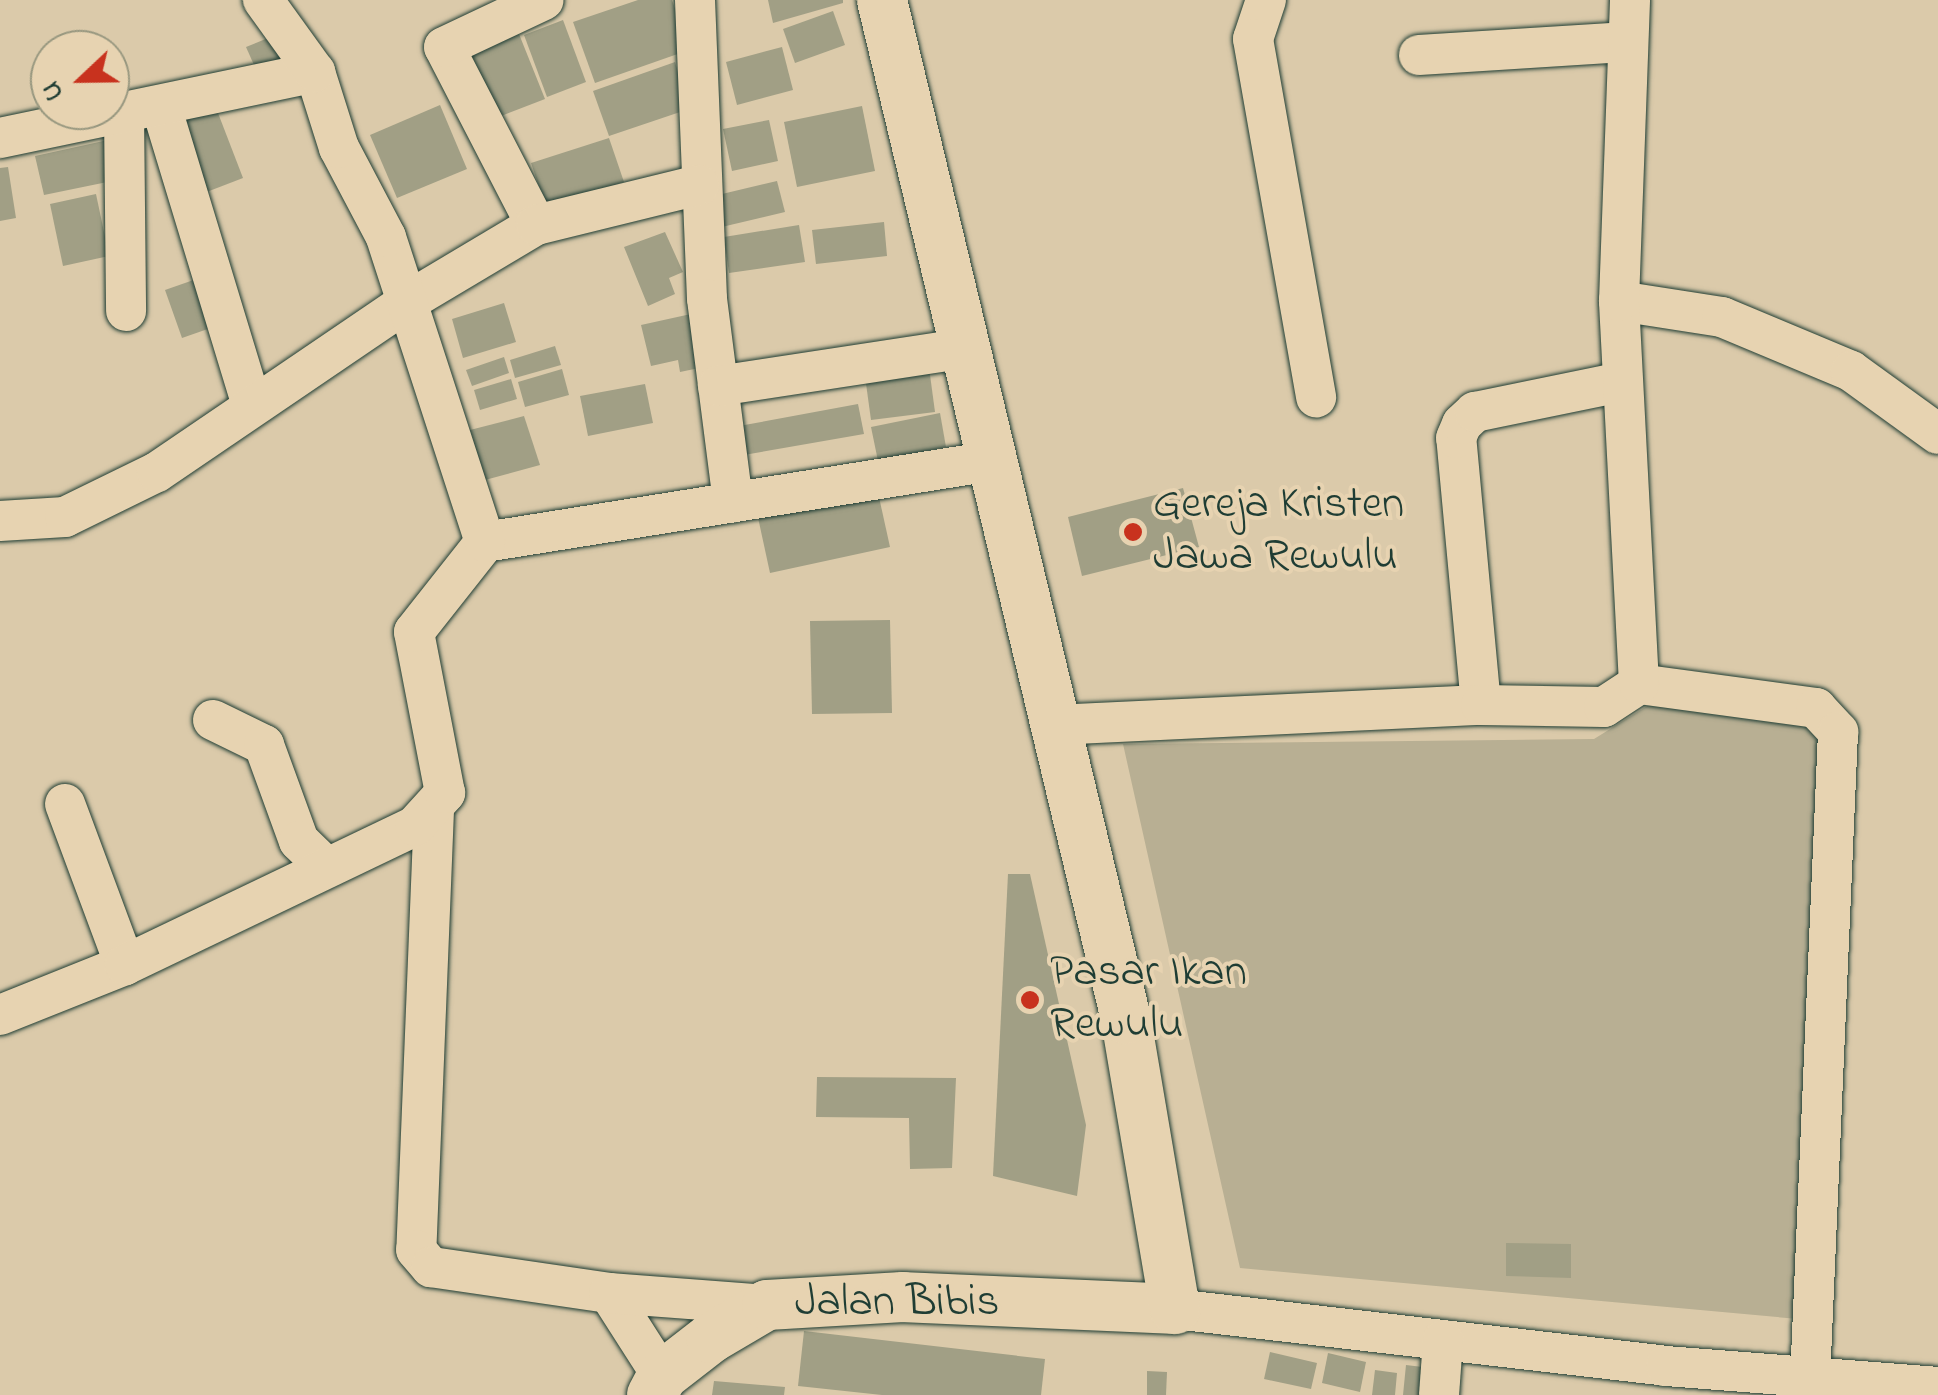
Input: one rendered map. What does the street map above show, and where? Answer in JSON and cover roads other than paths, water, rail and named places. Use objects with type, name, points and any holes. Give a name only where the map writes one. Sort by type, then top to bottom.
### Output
[{"type":"main road","points":[[882,0],[1126,1019],[1176,1309]]},
{"type":"main road","name":"Jalan Bibis","points":[[657,1386],[767,1305],[904,1297],[1176,1309]]},
{"type":"street","points":[[262,0],[315,72],[339,148],[386,237],[410,300],[485,542]]},
{"type":"street","points":[[536,224],[444,47],[544,0]]},
{"type":"street","points":[[695,0],[699,186],[733,502]]},
{"type":"street","points":[[1266,0],[1253,39],[1316,398]]},
{"type":"street","points":[[1630,0],[1619,301],[1640,684]]},
{"type":"street","points":[[1419,55],[1628,42]]},
{"type":"street","points":[[0,138],[315,72]]},
{"type":"street","points":[[126,311],[142,109]]},
{"type":"street","points":[[142,109],[252,406]]},
{"type":"street","points":[[0,521],[66,517],[156,472],[410,300],[536,224],[699,186]]},
{"type":"street","points":[[1619,301],[1738,324],[1851,372],[1938,434]]},
{"type":"street","points":[[718,386],[965,348]]},
{"type":"street","points":[[1481,705],[1456,438],[1462,424],[1475,412],[1621,382]]},
{"type":"street","points":[[0,1015],[126,965],[323,864],[415,826],[434,810],[445,793],[414,632],[485,542],[992,461]]},
{"type":"street","points":[[1054,725],[1481,705],[1604,707],[1640,684],[1816,708],[1838,732],[1810,1380]]},
{"type":"street","points":[[213,720],[264,746],[299,841],[323,864]]},
{"type":"street","points":[[65,804],[126,965]]},
{"type":"street","points":[[434,810],[416,1250],[431,1267],[609,1293],[767,1305]]},
{"type":"street","points":[[609,1293],[657,1386]]},
{"type":"street","points":[[1176,1309],[1444,1340],[1663,1381],[1810,1380],[1936,1390]]},
{"type":"street","points":[[1438,1395],[1444,1340]]},
{"type":"place","name":"Gereja Kristen Jawa Rewulu","points":[[1133,532]]},
{"type":"place","name":"Pasar Ikan Rewulu","points":[[1030,1000]]}]
